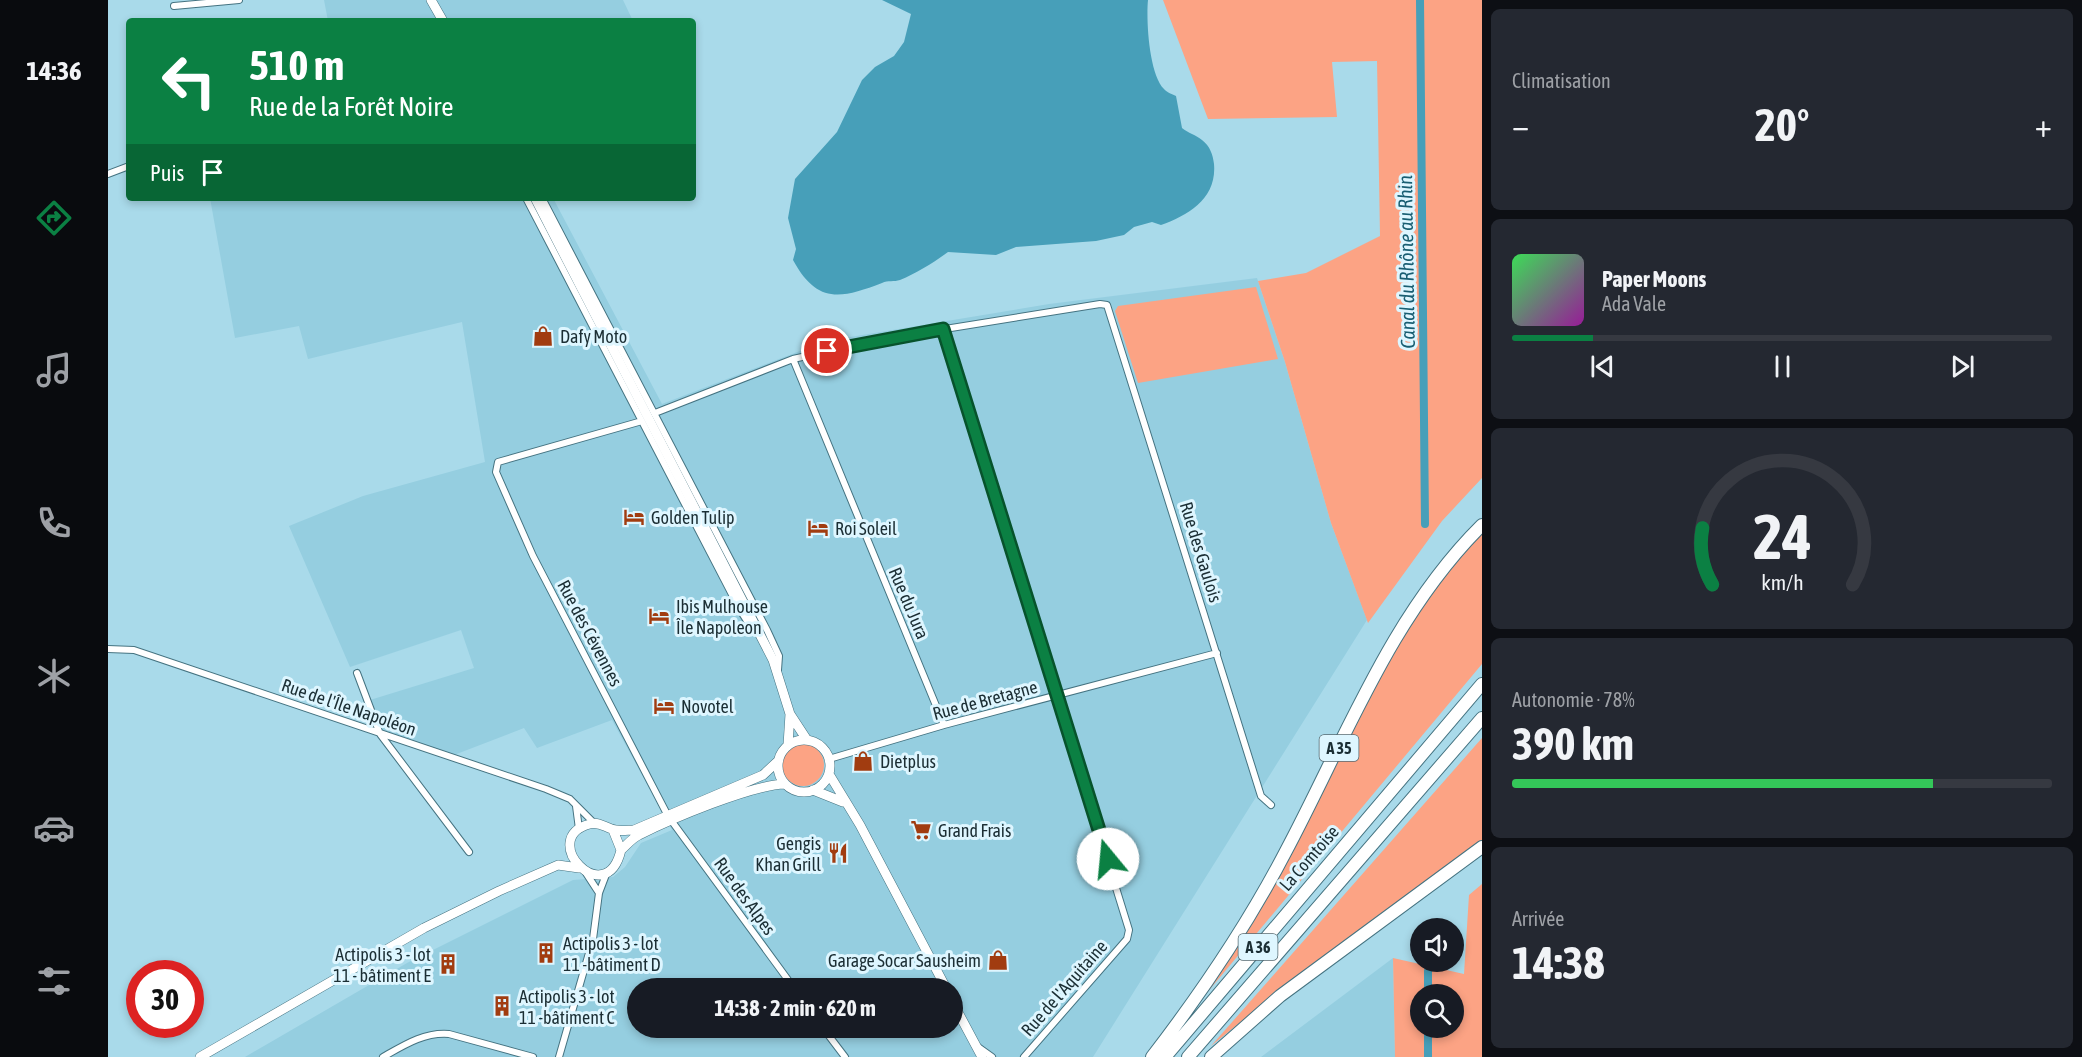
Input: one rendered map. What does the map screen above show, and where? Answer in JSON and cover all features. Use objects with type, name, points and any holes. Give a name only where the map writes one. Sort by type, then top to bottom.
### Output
[{"type":"highway","name":"A 35","points":[[1152,1057],[1248,919],[1398,635],[1443,568],[1482,525]]},
{"type":"highway","name":"La Comtoise","points":[[1165,1057],[1482,684]]},
{"type":"highway","name":"A 36","points":[[1188,1057],[1482,718]]},
{"type":"highway","points":[[1211,1057],[1287,990],[1482,847]]},
{"type":"main road","points":[[431,0],[441,18]]},
{"type":"main road","points":[[537,201],[778,671],[790,714],[807,740],[821,746],[830,759],[829,774],[843,802],[860,825],[941,978]]},
{"type":"main road","points":[[621,850],[637,836],[670,818],[764,775],[778,761],[788,745],[790,714]]},
{"type":"main road","points":[[788,745],[807,740]]},
{"type":"main road","points":[[778,761],[779,774],[785,784],[798,791],[820,787],[829,774]]},
{"type":"main road","points":[[200,1057],[424,928],[558,865],[579,829],[594,823],[614,830],[634,830],[756,788],[785,784]]},
{"type":"main road","points":[[813,790],[843,802]]},
{"type":"main road","points":[[558,865],[593,874],[608,871],[619,858],[621,850],[614,830]]},
{"type":"main road","points":[[570,847],[574,862],[583,870]]},
{"type":"main road","points":[[963,1022],[982,1057]]},
{"type":"street","points":[[174,6],[239,0]]},
{"type":"street","points":[[108,174],[126,167]]},
{"type":"street","points":[[527,201],[740,610],[747,621],[756,627]]},
{"type":"street","points":[[544,201],[656,412],[779,656],[778,671]]},
{"type":"street","name":"Rue des Gaulois","points":[[943,329],[1100,304],[1107,305],[1261,796],[1271,805]]},
{"type":"street","points":[[656,412],[793,359],[943,329],[1058,696]]},
{"type":"street","name":"Rue du Jura","points":[[793,359],[944,725]]},
{"type":"street","name":"Rue des Cévennes","points":[[642,421],[498,462],[496,472],[533,556],[670,818]]},
{"type":"street","name":"Rue de l'Île Napoléon","points":[[108,649],[134,650],[546,789],[564,796],[594,823]]},
{"type":"street","name":"Rue de Bretagne","points":[[830,759],[944,725],[1217,653]]},
{"type":"street","points":[[357,674],[380,734],[469,852]]},
{"type":"street","name":"Rue de l'Aquitaine","points":[[1024,1057],[1127,939],[1129,930],[1058,696]]},
{"type":"street","points":[[576,806],[579,829]]},
{"type":"street","name":"Rue des Alpes","points":[[670,818],[787,978]]},
{"type":"street","points":[[583,870],[599,893]]},
{"type":"street","points":[[559,1057],[593,939],[599,893],[608,871]]},
{"type":"street","points":[[383,1057],[420,1037],[436,1033],[449,1034],[533,1057]]},
{"type":"street","points":[[831,1038],[845,1057]]},
{"type":"street","points":[[975,1044],[992,1057]]},
{"type":"shaded area","points":[[324,0],[623,0],[632,18],[327,18]]},
{"type":"shaded area","points":[[882,0],[1148,0],[1150,46],[1159,82],[1165,90],[1176,96],[1182,128],[1205,142],[1212,154],[1214,176],[1206,196],[1182,216],[1161,225],[1152,222],[1134,227],[1124,235],[1096,241],[1016,247],[996,255],[948,252],[925,268],[900,280],[884,282],[842,294],[821,291],[811,284],[793,260],[796,249],[788,218],[795,179],[837,132],[862,80],[875,67],[894,56],[904,42],[911,14]]},
{"type":"shaded area","points":[[1163,0],[1482,0],[1482,478],[1442,521],[1368,623],[1331,523],[1285,362],[1258,281],[1306,273],[1380,236],[1377,61],[1332,62],[1337,117],[1208,119]]},
{"type":"shaded area","points":[[211,201],[555,201],[662,404],[826,341],[1049,304],[1257,278],[1285,362],[1331,523],[1367,620],[1093,1057],[245,1057],[407,963],[573,880],[613,877],[625,867],[641,843],[672,830],[612,720],[537,748],[524,728],[454,755],[382,730],[370,700],[474,668],[461,630],[350,667],[289,526],[363,496],[485,462],[462,322],[308,359],[299,326],[235,338]]},
{"type":"shaded area","points":[[1256,287],[1278,359],[1138,383],[1115,311],[1118,306]]},
{"type":"shaded area","points":[[1482,530],[1482,664],[1190,1013],[1417,611]]},
{"type":"shaded area","points":[[1482,738],[1482,840],[1306,969],[1211,1046]]},
{"type":"shaded area","points":[[803,744],[818,750],[824,765],[818,780],[803,786],[788,780],[782,765],[788,750]]},
{"type":"shaded area","points":[[1482,884],[1482,1057],[1395,1057],[1393,958],[1410,962],[1410,972],[1464,974],[1469,895]]},
{"type":"shaded area","points":[[1393,958],[1395,1057],[1261,1057]]},
{"type":"waterway","name":"Canal du Rhône au Rhin","points":[[1420,0],[1425,524]]},
{"type":"waterway","name":"Canal du Rhône au Rhin","points":[[1428,972],[1428,984]]},
{"type":"waterway","name":"Canal du Rhône au Rhin","points":[[1428,1038],[1428,1057]]},
{"type":"place","name":"Dafy Moto","points":[[543,336]]},
{"type":"place","name":"Golden Tulip","points":[[634,517]]},
{"type":"place","name":"Roi Soleil","points":[[818,528]]},
{"type":"place","name":"Ibis Mulhouse Île Napoleon","points":[[659,616]]},
{"type":"place","name":"Novotel","points":[[664,706]]},
{"type":"place","name":"Dietplus","points":[[863,761]]},
{"type":"place","name":"Grand Frais","points":[[921,830]]},
{"type":"place","name":"Gengis Khan Grill","points":[[838,853]]},
{"type":"place","name":"Actipolis 3 - lot 11 -bâtiment D","points":[[546,953]]},
{"type":"place","name":"Garage Socar Sausheim","points":[[998,960]]},
{"type":"place","name":"Actipolis 3 - lot 11 - bâtiment E","points":[[448,964]]},
{"type":"place","name":"Actipolis 3 - lot 11 -bâtiment C","points":[[502,1006]]},
{"type":"route","points":[[827,351],[943,329],[1108,859]]}]
